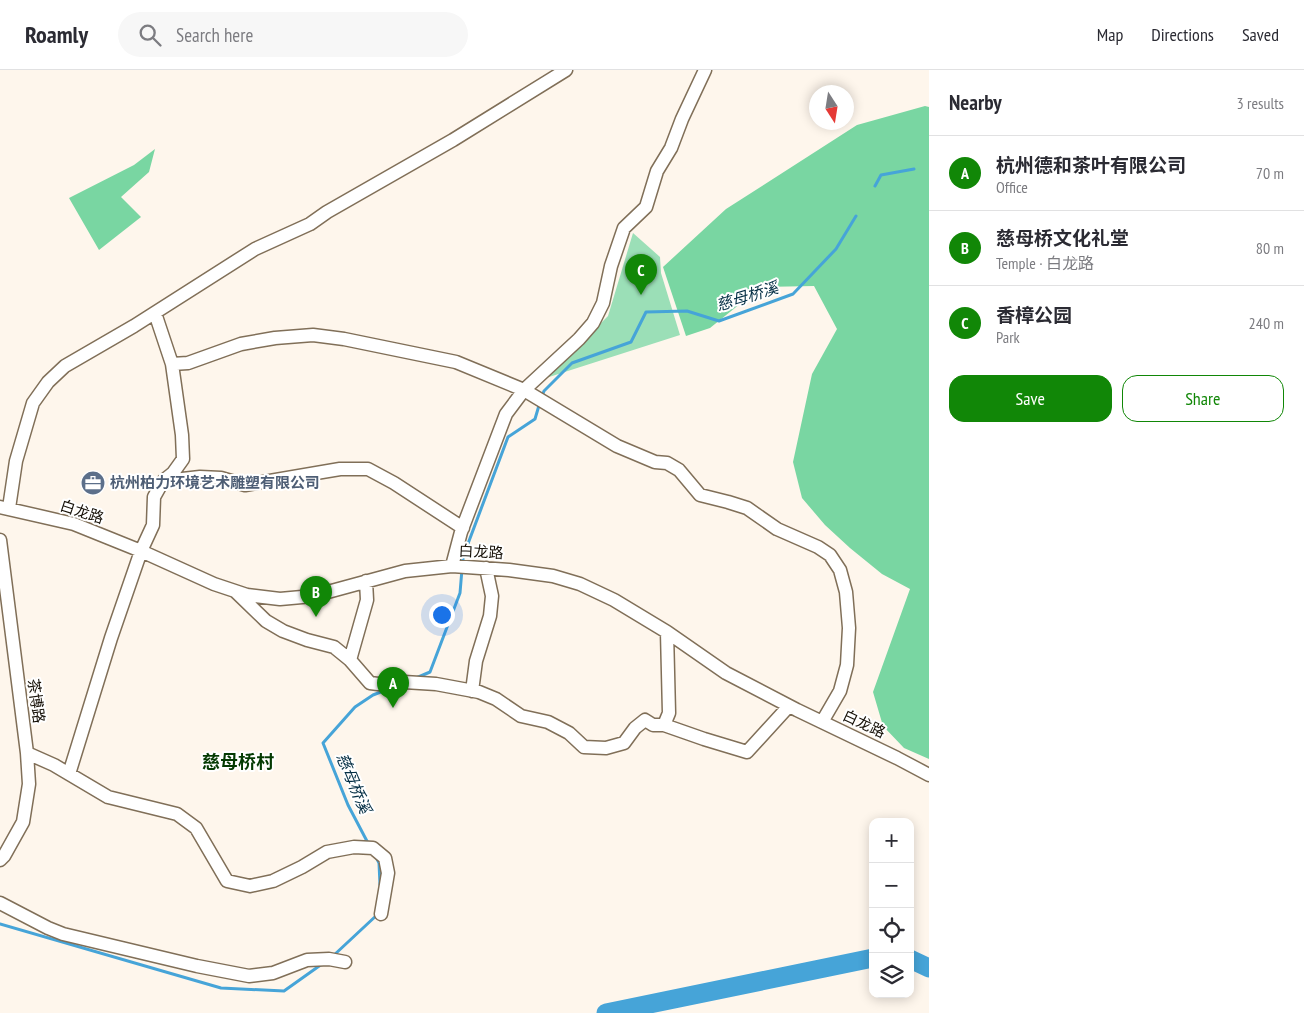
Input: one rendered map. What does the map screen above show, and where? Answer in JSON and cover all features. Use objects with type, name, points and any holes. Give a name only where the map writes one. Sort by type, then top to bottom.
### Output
[{"type":"street","points":[[5,507],[16,461],[34,403],[48,382],[65,366],[155,313],[255,249],[310,224],[327,212],[453,140],[566,70]]},
{"type":"street","points":[[452,566],[463,528],[506,414],[524,390],[579,339],[593,323],[603,303],[611,266],[624,228],[646,207],[657,171],[670,148],[705,70]]},
{"type":"street","points":[[69,774],[141,551],[152,525],[154,497],[163,481],[173,474],[183,459],[182,435],[172,364],[155,313]]},
{"type":"street","points":[[172,364],[188,362],[241,344],[276,338],[314,335],[344,339],[456,362],[524,390],[617,446],[655,462],[667,463],[679,470],[700,495],[747,508],[777,529],[818,547],[830,555],[840,570],[846,592],[848,628],[847,665],[840,692],[822,722]]},
{"type":"street","points":[[163,481],[207,477],[221,478],[245,485],[340,469],[368,469],[463,528]]},
{"type":"street","name":"白龙路","points":[[5,507],[74,524],[141,551],[214,584],[247,595],[280,599],[313,596],[405,571],[452,566],[553,576],[580,584],[614,600],[667,632],[726,673],[929,775]]},
{"type":"street","name":"茶博路","points":[[0,540],[30,784],[23,822],[0,860]]},
{"type":"street","points":[[472,691],[476,661],[490,616],[492,596],[486,568]]},
{"type":"street","points":[[350,660],[367,600],[366,582]]},
{"type":"street","points":[[235,591],[266,621],[283,631],[307,640],[334,646],[350,660],[370,683],[404,682],[436,684],[472,691],[496,699],[521,716],[548,722],[568,733],[584,747],[606,748],[624,743],[635,728],[644,720],[653,725],[664,725],[704,740],[747,752],[789,706]]},
{"type":"street","points":[[664,725],[668,713],[667,632]]},
{"type":"street","points":[[27,753],[54,765],[108,797],[177,814],[196,828],[227,881],[250,886],[273,880],[302,867],[327,852],[354,848],[373,848],[385,858],[388,873],[381,914]]},
{"type":"street","points":[[0,902],[63,934],[197,966],[249,976],[274,973],[307,960],[345,962]]},
{"type":"green space","points":[[925,106],[929,107],[929,759],[904,748],[883,726],[873,692],[910,589],[882,574],[825,525],[802,498],[793,462],[812,374],[837,329],[814,286],[761,287],[710,328],[686,336],[663,267],[726,209],[849,130],[854,130],[854,127]]},
{"type":"green space","points":[[155,149],[149,172],[121,197],[141,217],[99,250],[69,198],[134,165]]},
{"type":"green space","points":[[633,233],[660,257],[661,273],[680,335],[546,378],[608,316]]},
{"type":"waterway","points":[[875,186],[881,175],[914,169]]},
{"type":"waterway","name":"慈母桥溪","points":[[542,396],[544,391],[572,363],[631,342],[646,312],[687,311],[719,321],[793,294],[836,249],[856,216]]},
{"type":"waterway","name":"慈母桥溪","points":[[463,563],[463,557],[508,437],[535,419],[540,402]]},
{"type":"waterway","name":"慈母桥溪","points":[[416,678],[430,672],[460,593],[462,569]]},
{"type":"waterway","name":"慈母桥溪","points":[[369,845],[348,805],[323,743],[355,707],[373,695],[391,688]]},
{"type":"waterway","name":"慈母桥溪","points":[[376,857],[379,863],[380,885]]},
{"type":"waterway","name":"慈母桥溪","points":[[333,956],[378,914]]},
{"type":"waterway","name":"慈母桥溪","points":[[0,924],[221,988],[284,991],[322,964]]},
{"type":"waterway","points":[[606,1013],[869,959]]},
{"type":"waterway","points":[[914,961],[929,968]]},
{"type":"place","name":"香樟公园","points":[[641,295]]},
{"type":"place","name":"杭州柏力环境艺术雕塑有限公司","points":[[93,483]]},
{"type":"place","name":"慈母桥文化礼堂","points":[[316,617]]},
{"type":"place","name":"杭州德和茶叶有限公司","points":[[393,708]]},
{"type":"district","name":"慈母桥村","points":[[238,762]]}]
